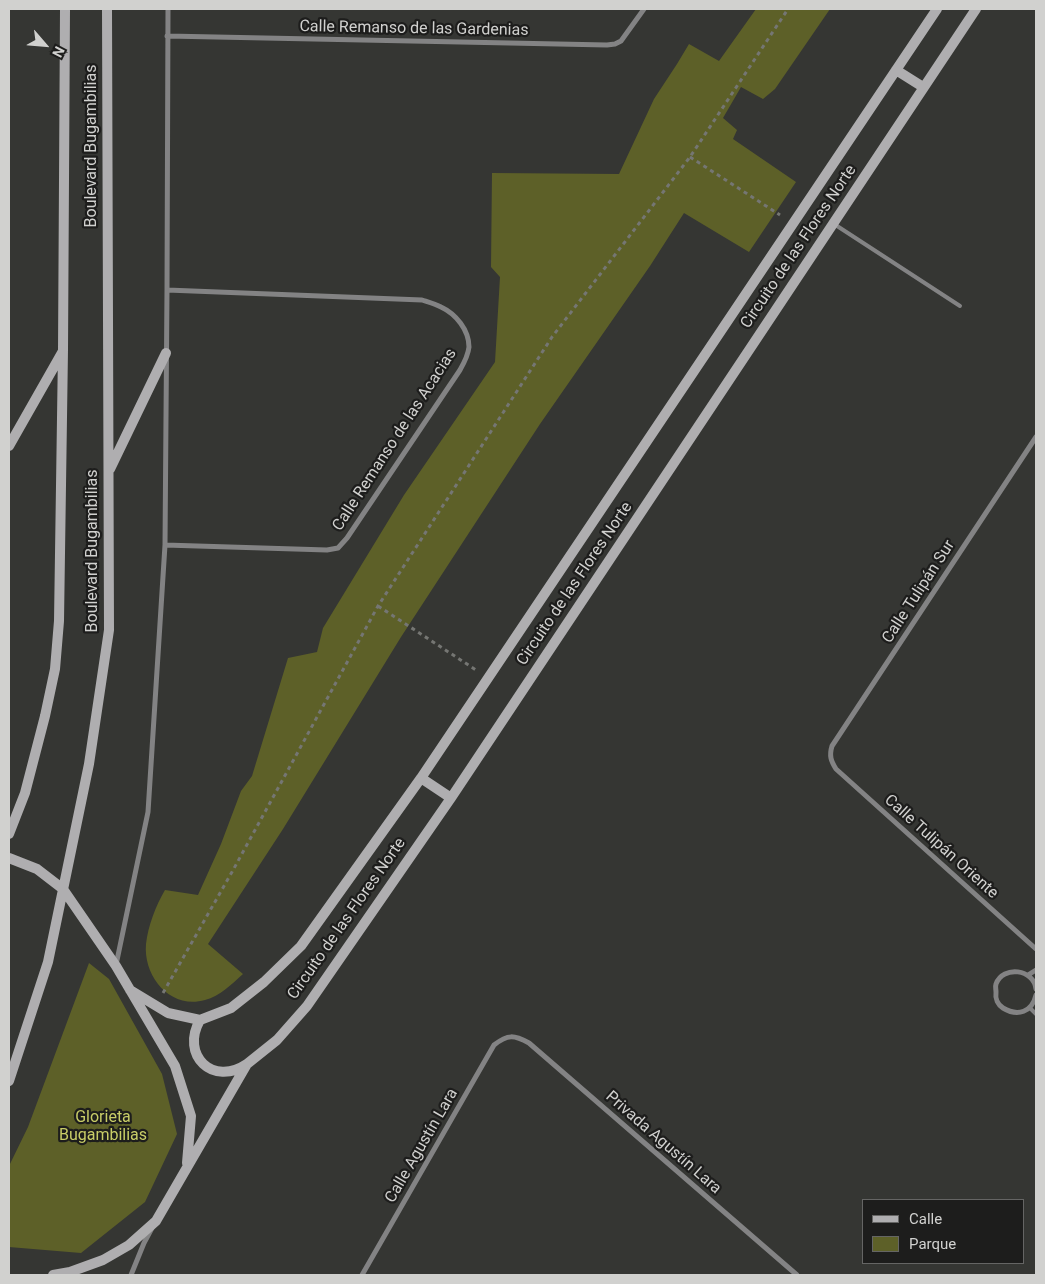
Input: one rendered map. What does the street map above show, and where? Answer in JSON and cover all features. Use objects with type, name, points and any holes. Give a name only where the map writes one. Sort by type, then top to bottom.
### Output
[{"type":"street","name":"Boulevard Bugambilias","points":[[9,834],[25,793],[45,716],[55,669],[59,621],[64,350],[65,9]]},
{"type":"street","name":"Boulevard Bugambilias","points":[[9,1081],[48,962],[89,764],[109,630],[107,9]]},
{"type":"street","points":[[116,966],[148,812],[165,545],[168,9]]},
{"type":"street","name":"Calle Remanso de las Gardenias","points":[[167,36],[607,45],[621,41],[644,9]]},
{"type":"street","name":"Circuito de las Flores Norte","points":[[200,1020],[231,1008],[264,982],[301,946],[421,778],[937,9]]},
{"type":"street","name":"Circuito de las Flores Norte","points":[[53,1275],[70,1272],[103,1260],[129,1245],[156,1221],[247,1064],[277,1040],[307,1006],[450,798],[976,9]]},
{"type":"street","points":[[896,70],[923,87]]},
{"type":"street","name":"Calle Remanso de las Acacias","points":[[165,545],[327,550],[338,548],[347,538],[460,370],[466,360],[469,346],[465,330],[456,318],[440,306],[422,300],[167,290]]},
{"type":"street","points":[[9,446],[64,350]]},
{"type":"street","points":[[109,472],[166,353]]},
{"type":"street","name":"Calle Tulipán Sur","points":[[831,762],[830,753],[832,746],[1036,437]]},
{"type":"street","name":"Calle Tulipán Oriente","points":[[831,762],[842,776],[1036,949]]},
{"type":"street","points":[[421,778],[450,798]]},
{"type":"street","points":[[9,858],[37,869],[63,889],[116,966],[175,1066],[191,1116],[187,1167]]},
{"type":"street","points":[[1028,975],[1036,970]]},
{"type":"street","points":[[1036,989],[1036,985],[1028,975],[1020,971],[1009,972],[1003,975],[996,984],[995,997],[999,1006],[1010,1012],[1022,1012],[1030,1008],[1035,1002],[1036,995]]},
{"type":"street","points":[[130,990],[168,1013],[200,1020],[195,1028],[193,1038],[197,1057],[204,1065],[212,1070],[230,1072],[240,1069],[247,1064]]},
{"type":"street","name":"Calle Agustín Lara","points":[[362,1275],[494,1045],[510,1036]]},
{"type":"street","name":"Privada Agustín Lara","points":[[510,1036],[520,1038],[529,1043],[797,1275]]},
{"type":"street","points":[[130,1275],[156,1221]]},
{"type":"lane","points":[[833,224],[960,306]]},
{"type":"lane","points":[[1030,1008],[1036,1014]]},
{"type":"path","points":[[156,1006],[378,606],[552,337],[690,157],[788,9]]},
{"type":"path","points":[[690,157],[793,224]]},
{"type":"path","points":[[378,606],[488,678]]},
{"type":"green space","points":[[756,9],[830,9],[775,89],[763,99],[741,87],[723,118],[737,130],[733,139],[796,182],[749,252],[684,213],[650,266],[540,424],[401,637],[283,829],[208,944],[243,974],[221,993],[205,1000],[193,1002],[181,1000],[171,995],[154,979],[146,956],[146,944],[153,916],[165,890],[198,895],[221,844],[241,791],[252,776],[288,658],[317,652],[323,628],[404,495],[495,362],[500,277],[491,267],[492,173],[619,174],[654,99],[689,44],[719,61]]},
{"type":"green space","name":"Glorieta Bugambilias","points":[[89,963],[109,979],[162,1074],[177,1134],[145,1202],[81,1253],[9,1247],[9,1166],[28,1127]]}]
